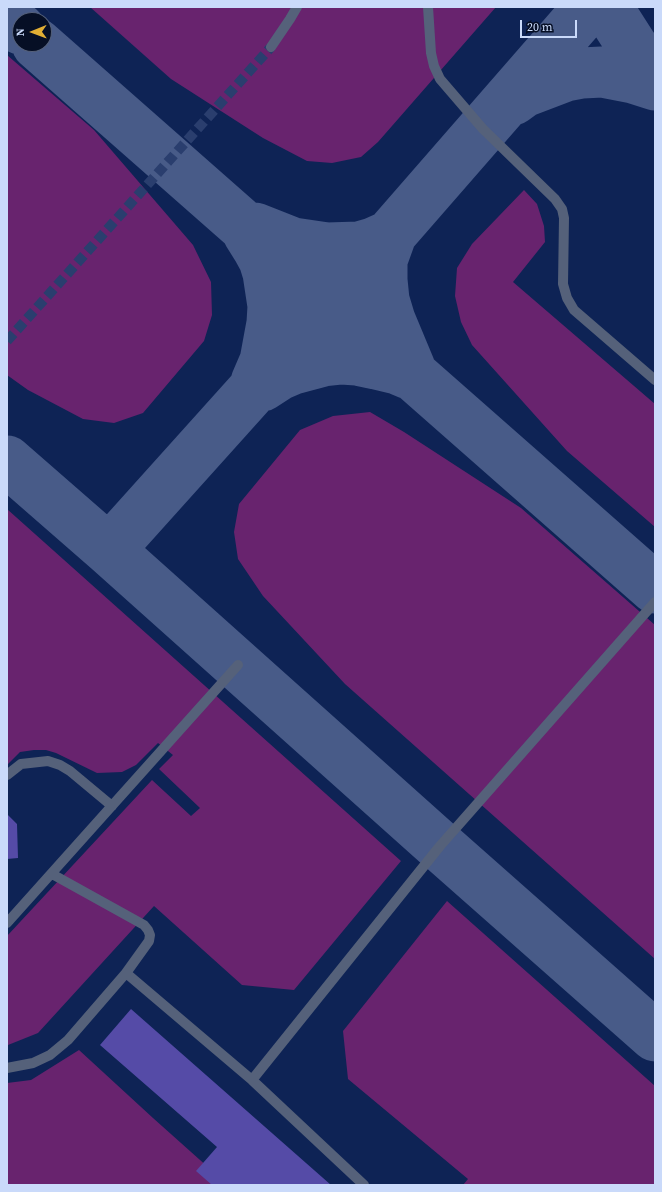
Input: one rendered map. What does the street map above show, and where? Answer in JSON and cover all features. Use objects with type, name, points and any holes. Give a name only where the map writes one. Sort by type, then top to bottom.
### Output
[{"type":"lane","points":[[271,46],[297,7]]},
{"type":"lane","points":[[428,7],[431,53],[434,66],[440,80],[483,129],[555,199],[562,209],[564,218],[563,284],[566,298],[574,310],[655,380]]},
{"type":"lane","points":[[252,1080],[440,846],[655,602]]},
{"type":"lane","points":[[7,923],[238,665]]},
{"type":"lane","points":[[7,775],[21,764],[48,760],[70,771],[112,806]]},
{"type":"lane","points":[[7,1068],[33,1064],[50,1056],[68,1040],[126,973],[149,941],[150,935],[144,925],[52,874]]},
{"type":"lane","points":[[126,973],[252,1080],[364,1185]]},
{"type":"shaded area","points":[[90,7],[496,7],[378,142],[361,157],[332,163],[307,161],[263,138],[171,79]]},
{"type":"shaded area","points":[[7,55],[94,130],[193,245],[211,282],[212,315],[204,341],[143,413],[114,423],[83,419],[28,390],[7,375]]},
{"type":"shaded area","points":[[524,190],[537,204],[544,226],[545,242],[513,282],[655,404],[655,527],[567,451],[472,345],[461,322],[455,296],[457,268],[472,244]]},
{"type":"shaded area","points":[[370,412],[404,432],[521,508],[655,625],[655,959],[345,684],[263,596],[238,559],[234,532],[239,504],[300,430],[333,416]]},
{"type":"shaded area","points":[[7,509],[401,861],[294,990],[242,985],[154,906],[38,1033],[8,1045],[7,1044],[7,936],[152,780],[191,816],[200,808],[159,769],[173,755],[158,743],[136,765],[122,772],[97,773],[56,753],[46,750],[20,752],[7,765]]},
{"type":"shaded area","points":[[447,901],[655,1086],[655,1185],[463,1185],[468,1179],[348,1079],[343,1031]]},
{"type":"shaded area","points":[[79,1050],[228,1185],[7,1185],[7,1083],[31,1080]]},
{"type":"building","points":[[7,814],[17,824],[18,858],[7,859]]},
{"type":"building","points":[[131,1009],[331,1185],[212,1185],[196,1171],[217,1147],[100,1045]]},
{"type":"taxiway","points":[[109,550],[331,303],[589,7]]},
{"type":"taxiway","points":[[607,7],[632,46],[649,68],[655,73]]},
{"type":"taxiway","points":[[7,18],[12,22]]},
{"type":"taxiway","points":[[46,52],[655,588]]},
{"type":"taxiway","points":[[513,100],[524,92],[566,76],[582,73],[602,72],[633,78],[655,85]]},
{"type":"taxiway","points":[[255,228],[293,243],[327,248],[359,247],[391,235]]},
{"type":"taxiway","points":[[248,233],[264,260],[268,273],[273,306],[272,323],[265,361],[256,382]]},
{"type":"taxiway","points":[[391,235],[382,260],[384,300],[390,320],[410,368]]},
{"type":"taxiway","points":[[262,386],[279,375],[293,369],[323,361],[342,359],[376,364],[397,369],[409,374]]},
{"type":"taxiway","points":[[7,461],[655,1036]]},
{"type":"tunnel","points":[[7,341],[271,47]]}]
